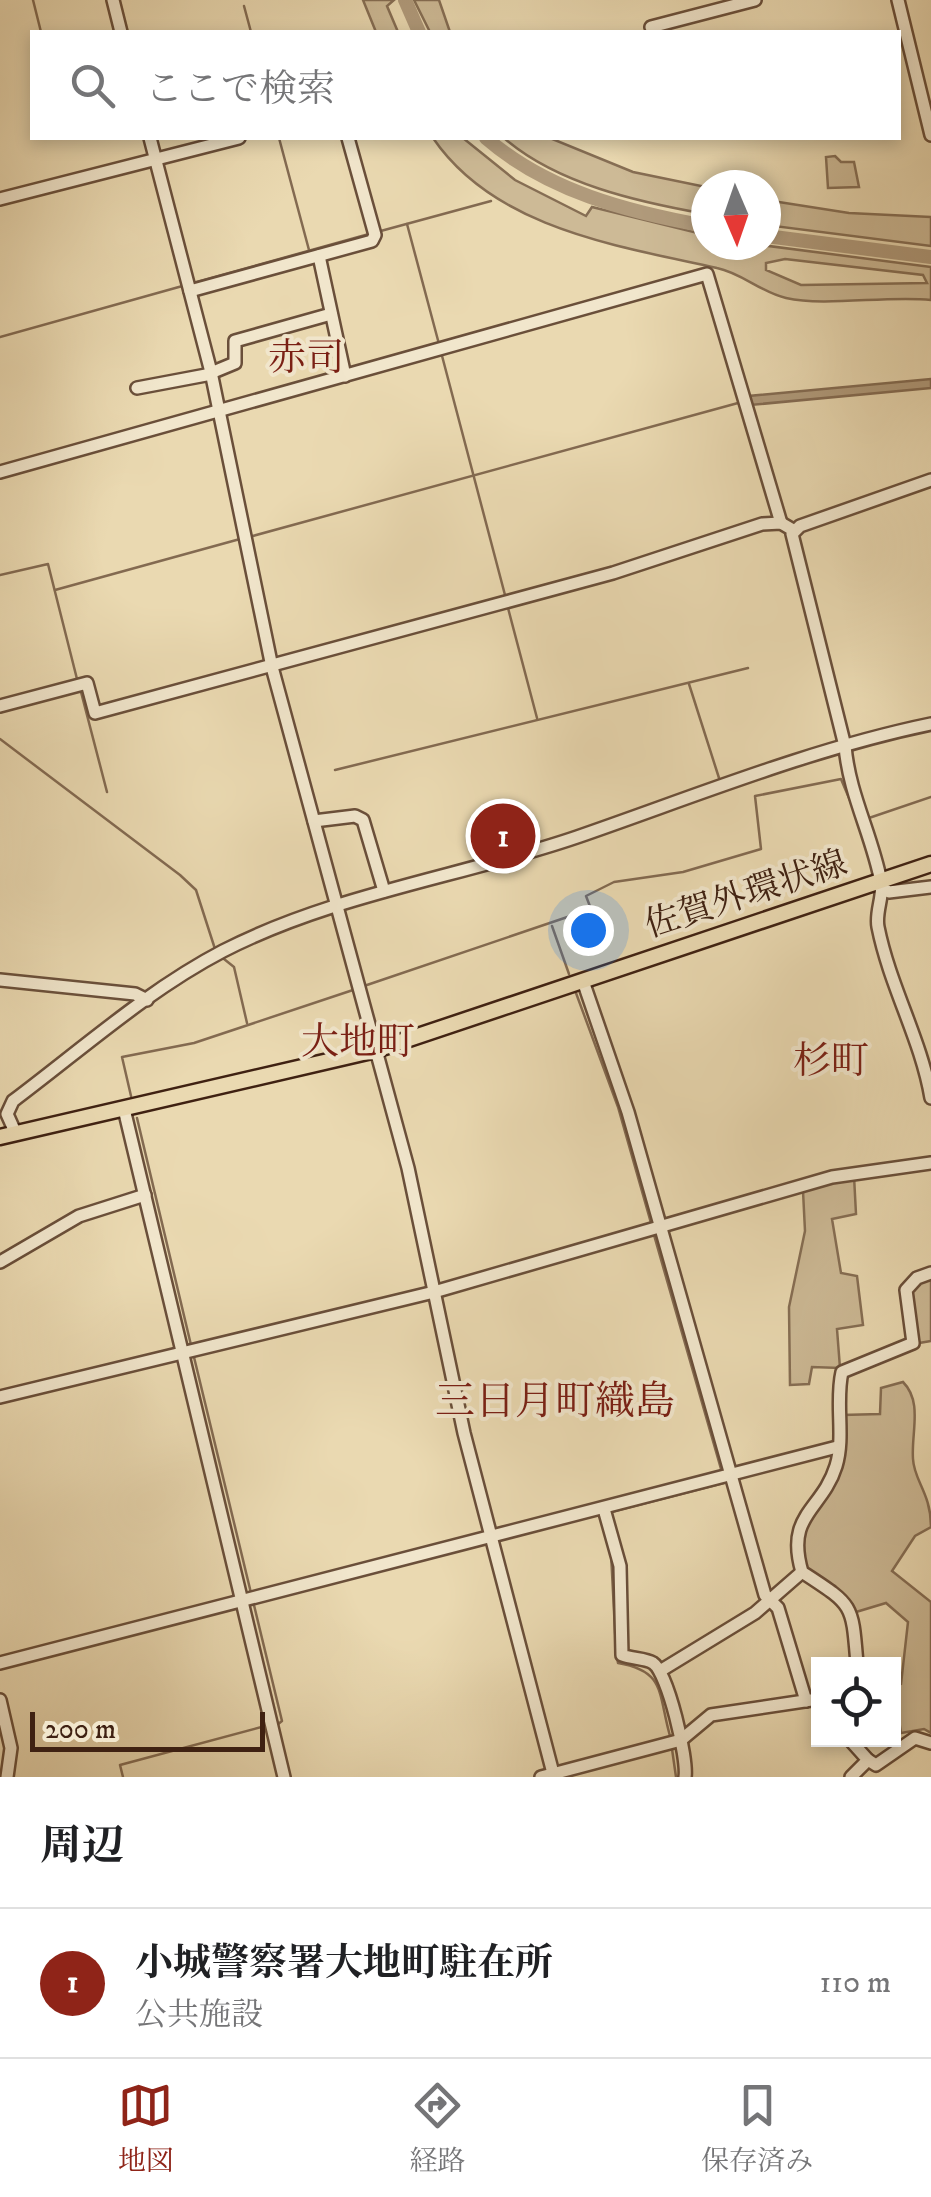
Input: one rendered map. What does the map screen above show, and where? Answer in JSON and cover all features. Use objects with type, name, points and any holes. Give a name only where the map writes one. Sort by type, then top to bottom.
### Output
[{"type":"main road","name":"佐賀外環状線","points":[[0,1137],[376,1050],[930,867]]},
{"type":"street","points":[[113,0],[120,30]]},
{"type":"street","points":[[651,28],[755,0]]},
{"type":"street","points":[[898,0],[931,135]]},
{"type":"street","points":[[151,140],[211,372],[272,667],[376,1050],[464,1433],[549,1776],[681,1740],[712,1715],[764,1704],[811,1700]]},
{"type":"street","points":[[0,198],[231,140]]},
{"type":"street","points":[[189,287],[372,241],[374,232],[349,140]]},
{"type":"street","points":[[319,256],[344,376]]},
{"type":"street","points":[[0,472],[707,274],[781,522],[793,530]]},
{"type":"street","points":[[138,388],[235,363],[234,342],[331,314]]},
{"type":"street","points":[[793,530],[931,480]]},
{"type":"street","points":[[0,706],[87,684],[95,713],[506,602],[762,524],[781,522]]},
{"type":"street","points":[[793,530],[792,544],[846,746],[848,777],[881,885],[878,926],[895,989],[928,1066],[931,1098]]},
{"type":"street","points":[[16,1134],[6,1114],[14,1101],[147,1000],[219,954],[384,890],[546,848],[846,746],[931,724]]},
{"type":"street","points":[[314,821],[354,816],[363,820],[384,890]]},
{"type":"street","points":[[881,885],[889,892],[931,887]]},
{"type":"street","points":[[0,980],[135,994],[147,1000]]},
{"type":"street","points":[[583,981],[654,1228],[770,1602],[778,1608],[811,1697]]},
{"type":"street","points":[[124,1109],[284,1777]]},
{"type":"street","points":[[0,1397],[434,1292],[832,1177],[931,1164]]},
{"type":"street","points":[[0,1262],[79,1216],[146,1195]]},
{"type":"street","points":[[856,1657],[850,1608],[802,1572],[797,1535],[809,1506],[838,1463],[842,1372],[907,1350],[913,1343],[906,1290],[916,1278],[931,1273]]},
{"type":"street","points":[[0,1664],[837,1447]]},
{"type":"street","points":[[604,1509],[620,1566],[622,1655],[651,1662],[660,1671],[681,1740],[685,1777]]},
{"type":"street","points":[[660,1671],[770,1602],[802,1572]]},
{"type":"street","points":[[0,1700],[11,1748],[7,1777]]},
{"type":"street","points":[[851,1777],[915,1738],[931,1743]]},
{"type":"street","points":[[856,1747],[873,1767]]},
{"type":"shaded area","points":[[363,0],[394,0],[387,6],[397,30],[375,30]]},
{"type":"shaded area","points":[[414,0],[439,0],[449,30],[429,30]]},
{"type":"shaded area","points":[[435,140],[465,140],[515,180],[586,216],[592,207],[691,231],[691,260],[780,260],[766,263],[766,270],[801,285],[927,283],[923,275],[781,260],[781,248],[931,267],[931,300],[786,298],[726,271],[600,241],[524,213],[490,194],[459,169]]},
{"type":"shaded area","points":[[507,140],[555,140],[633,172],[691,184],[691,211],[599,189],[548,168]]},
{"type":"shaded area","points":[[835,156],[841,162],[854,162],[859,187],[828,188],[826,157]]},
{"type":"shaded area","points":[[781,202],[849,213],[931,217],[931,246],[781,227]]},
{"type":"shaded area","points":[[931,379],[931,388],[750,405],[749,396]]},
{"type":"shaded area","points":[[854,1176],[856,1214],[832,1219],[841,1273],[857,1276],[863,1325],[837,1329],[840,1368],[812,1367],[809,1384],[790,1385],[789,1307],[805,1231],[803,1191]]},
{"type":"shaded area","points":[[931,1277],[931,1341],[919,1343],[909,1295],[914,1283]]},
{"type":"shaded area","points":[[903,1382],[913,1399],[914,1467],[928,1505],[931,1527],[915,1536],[892,1571],[931,1602],[931,1733],[924,1729],[901,1733],[901,1684],[908,1622],[886,1603],[856,1612],[809,1573],[799,1545],[802,1532],[839,1470],[842,1415],[880,1414],[881,1388]]},
{"type":"waterway","points":[[33,0],[40,30]]},
{"type":"waterway","points":[[405,0],[418,30]]},
{"type":"waterway","points":[[244,6],[250,30]]},
{"type":"waterway","points":[[280,140],[309,250]]},
{"type":"waterway","points":[[489,140],[535,172],[590,197],[691,223]]},
{"type":"waterway","points":[[377,232],[491,201]]},
{"type":"waterway","points":[[407,224],[439,344]]},
{"type":"waterway","points":[[193,283],[369,234]]},
{"type":"waterway","points":[[781,238],[931,257]]},
{"type":"waterway","points":[[0,337],[186,285]]},
{"type":"waterway","points":[[441,352],[505,595]]},
{"type":"waterway","points":[[249,537],[738,403]]},
{"type":"waterway","points":[[55,590],[240,539]]},
{"type":"waterway","points":[[0,575],[48,564],[77,679]]},
{"type":"waterway","points":[[508,608],[537,718]]},
{"type":"waterway","points":[[335,770],[748,668]]},
{"type":"waterway","points":[[689,684],[719,778]]},
{"type":"waterway","points":[[81,692],[107,792]]},
{"type":"waterway","points":[[0,739],[196,890],[215,949]]},
{"type":"waterway","points":[[364,986],[591,909],[586,896],[614,882],[683,872],[761,849],[755,796],[841,779],[859,822]]},
{"type":"waterway","points":[[866,819],[931,797]]},
{"type":"waterway","points":[[552,926],[569,974]]},
{"type":"waterway","points":[[224,959],[234,967],[247,1023]]},
{"type":"waterway","points":[[131,1096],[122,1057],[194,1043],[356,989]]},
{"type":"waterway","points":[[576,993],[618,1107],[651,1223]]},
{"type":"waterway","points":[[137,1118],[191,1345]]},
{"type":"waterway","points":[[654,1235],[721,1469]]},
{"type":"waterway","points":[[430,1300],[438,1336]]},
{"type":"waterway","points":[[193,1353],[251,1593]]},
{"type":"waterway","points":[[611,1512],[724,1483]]},
{"type":"waterway","points":[[611,1553],[616,1650]]},
{"type":"waterway","points":[[253,1601],[282,1721],[277,1725]]},
{"type":"waterway","points":[[617,1657],[618,1663],[645,1672],[658,1687],[670,1736]]},
{"type":"waterway","points":[[123,1777],[120,1765],[265,1726]]},
{"type":"waterway","points":[[280,1737],[290,1777]]},
{"type":"waterway","points":[[672,1749],[676,1777]]},
{"type":"place","name":"小城警察署大地町駐在所","points":[[503,836]]},
{"type":"district","name":"赤司","points":[[306,359]]},
{"type":"district","name":"大地町","points":[[358,1043]]},
{"type":"district","name":"杉町","points":[[831,1062]]},
{"type":"district","name":"三日月町織島","points":[[555,1403]]}]
